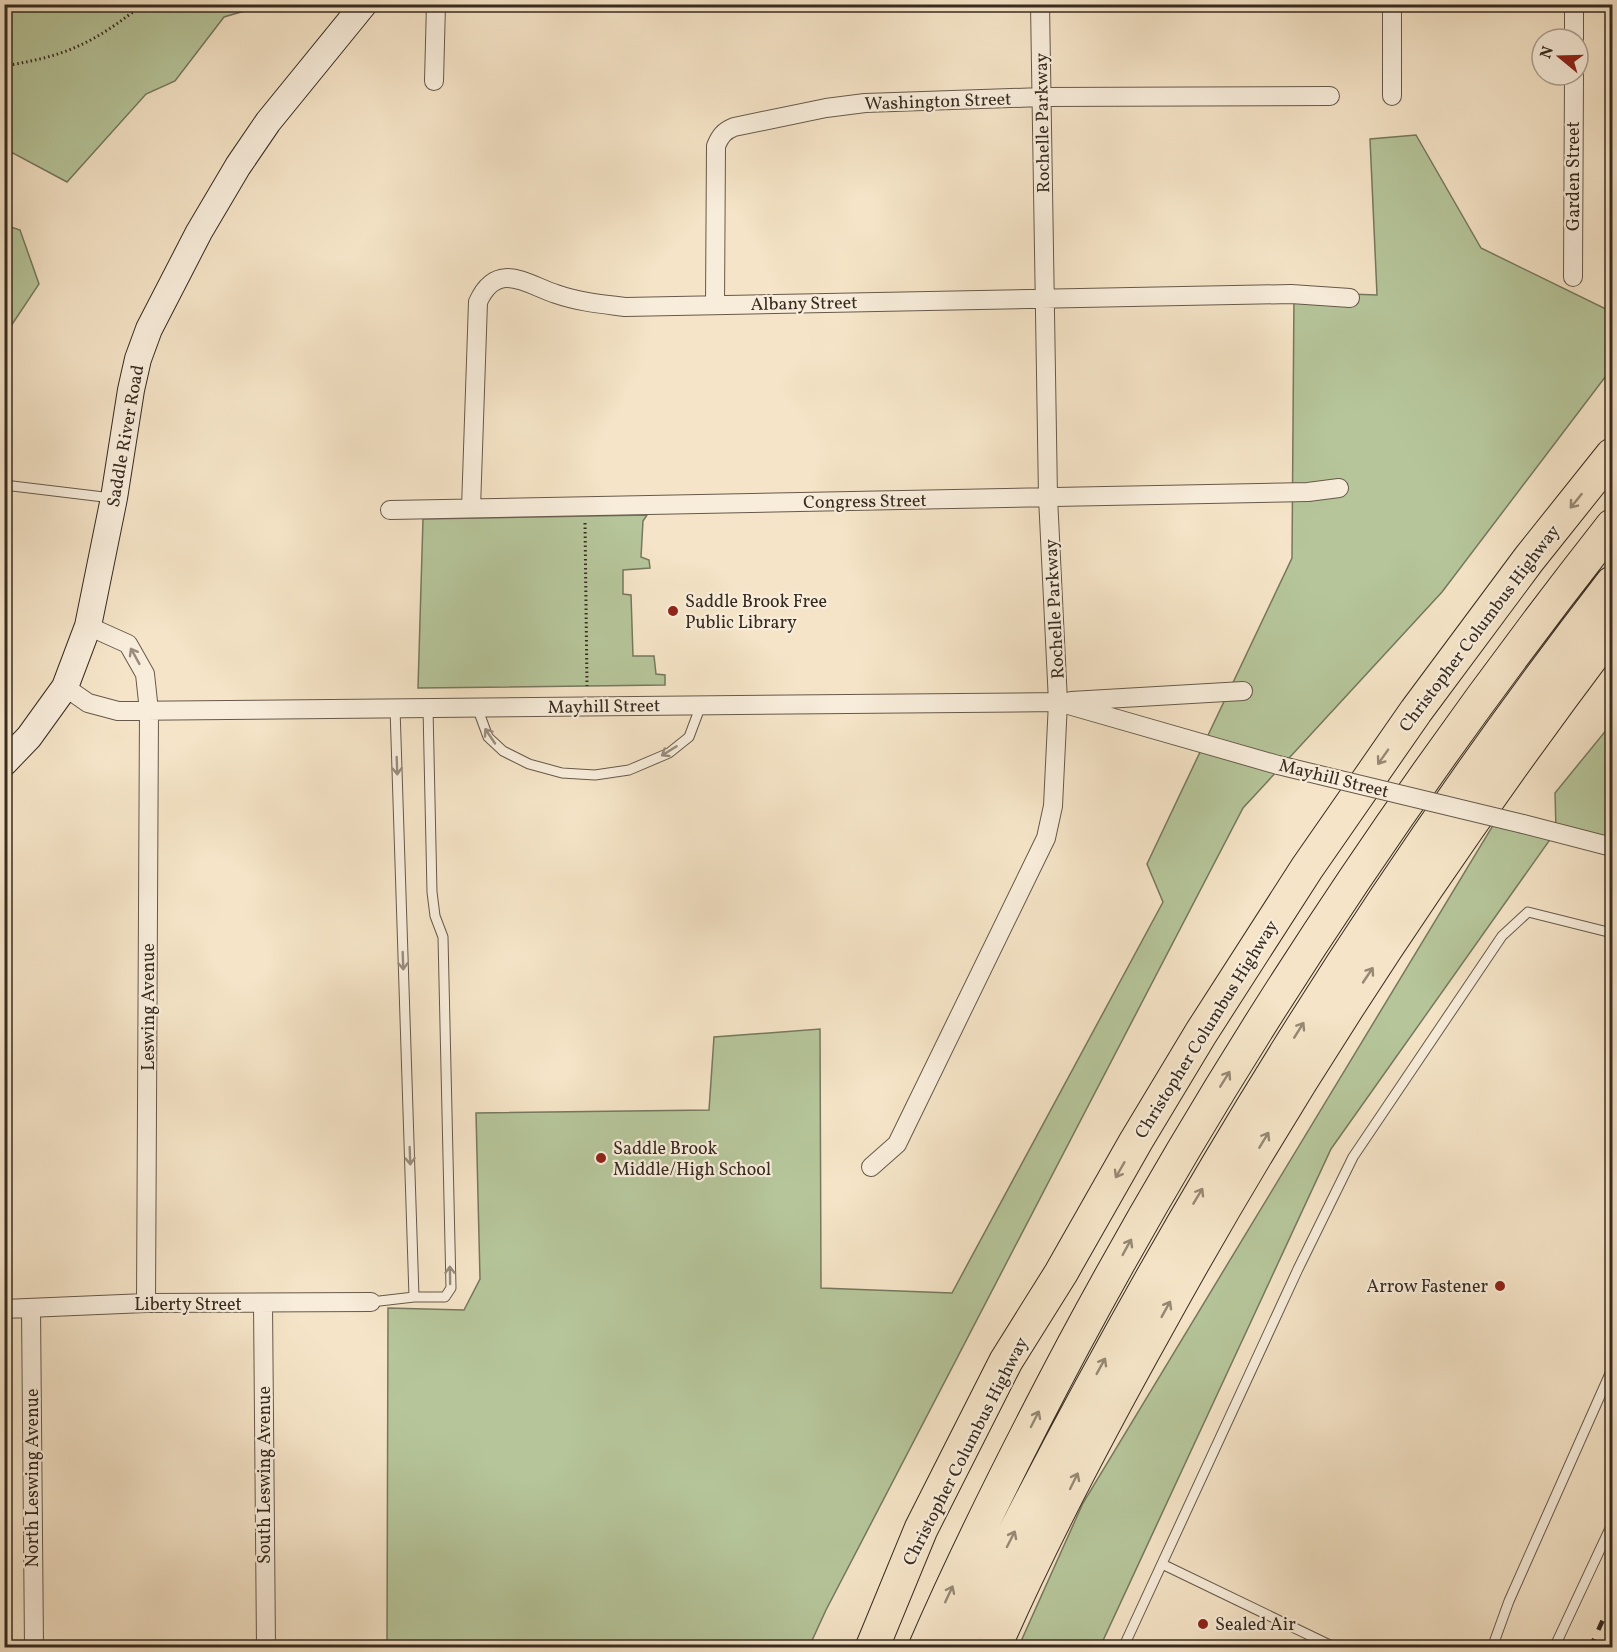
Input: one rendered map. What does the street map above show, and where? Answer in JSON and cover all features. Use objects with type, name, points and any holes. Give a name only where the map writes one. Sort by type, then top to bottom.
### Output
[{"type":"highway","name":"Christopher Columbus Highway","points":[[872,1647],[921,1529],[1006,1361],[1061,1273],[1136,1141],[1226,994],[1319,850],[1416,711],[1529,559],[1612,455]]},
{"type":"highway","points":[[925,1647],[981,1526],[1072,1348],[1158,1192],[1222,1084],[1324,924],[1431,766],[1612,526]]},
{"type":"highway","points":[[957,1647],[1034,1493],[1103,1363],[1159,1262],[1257,1098],[1324,991],[1400,877],[1521,705],[1612,583]]},
{"type":"highway","points":[[994,1647],[1082,1466],[1238,1182],[1349,1003],[1456,843],[1612,630]]},
{"type":"highway","points":[[1560,700],[1612,652]]},
{"type":"highway","points":[[851,1647],[899,1582]]},
{"type":"street","name":"Saddle River Road","points":[[4,763],[29,737],[65,687],[88,626],[114,498],[131,390],[138,359],[149,329],[199,232],[238,166],[268,122],[364,4]]},
{"type":"street","points":[[435,81],[436,4]]},
{"type":"street","name":"Rochelle Parkway","points":[[872,1167],[897,1144],[1046,838],[1053,806],[1058,702],[1048,497],[1040,4]]},
{"type":"street","points":[[1392,4],[1392,96]]},
{"type":"street","points":[[1574,4],[1574,27]]},
{"type":"street","name":"Garden Street","points":[[1573,277],[1574,87]]},
{"type":"street","name":"Washington Street","points":[[715,305],[716,146],[719,138],[727,130],[845,105],[1042,97],[1330,96]]},
{"type":"street","name":"Albany Street","points":[[471,508],[478,302],[490,284],[500,279],[512,278],[590,303],[625,307],[1291,294],[1350,298]]},
{"type":"street","name":"Congress Street","points":[[390,510],[1308,492],[1339,488]]},
{"type":"street","points":[[88,626],[128,644],[145,674],[149,711]]},
{"type":"street","name":"Mayhill Street","points":[[65,687],[88,703],[118,711],[1058,702],[1243,691]]},
{"type":"street","name":"Mayhill Street","points":[[1058,702],[1278,765],[1612,847]]},
{"type":"street","name":"Leswing Avenue","points":[[146,1303],[149,711]]},
{"type":"street","name":"Liberty Street","points":[[4,1309],[146,1303],[371,1302]]},
{"type":"street","name":"South Leswing Avenue","points":[[263,1303],[266,1647]]},
{"type":"street","name":"North Leswing Avenue","points":[[31,1308],[33,1647]]},
{"type":"lane","points":[[4,485],[114,498]]},
{"type":"lane","points":[[477,707],[488,737],[503,751],[529,764],[562,773],[595,775],[629,770],[669,753],[689,737],[701,705]]},
{"type":"lane","points":[[395,708],[414,1297]]},
{"type":"lane","points":[[371,1302],[414,1297],[445,1297],[451,1288],[443,937],[435,916],[432,891],[428,708]]},
{"type":"lane","points":[[1124,1647],[1293,1280],[1353,1157],[1502,936],[1528,912],[1612,933]]},
{"type":"lane","points":[[1492,1647],[1509,1601],[1612,1369]]},
{"type":"lane","points":[[1554,1647],[1612,1524]]},
{"type":"lane","points":[[1162,1564],[1336,1647]]},
{"type":"path","points":[[4,66],[27,63],[77,47],[127,17],[143,4]]},
{"type":"path","points":[[585,516],[587,686]]},
{"type":"green space","points":[[5,4],[265,5],[224,17],[175,81],[146,94],[67,182],[13,153],[5,156]]},
{"type":"green space","points":[[1416,135],[1481,248],[1612,312],[1612,368],[1442,592],[1243,808],[826,1610],[809,1647],[387,1648],[388,1308],[464,1310],[480,1279],[476,1113],[709,1110],[714,1037],[820,1029],[821,1288],[952,1293],[1163,902],[1147,864],[1292,558],[1294,292],[1377,295],[1370,139]]},
{"type":"green space","points":[[5,225],[20,230],[39,284],[5,335]]},
{"type":"green space","points":[[647,515],[643,521],[641,557],[649,560],[650,568],[623,570],[623,594],[631,595],[633,656],[654,656],[656,674],[665,675],[665,685],[418,688],[423,519]]},
{"type":"green space","points":[[1612,723],[1612,845],[1556,831],[1331,1149],[1100,1647],[1018,1648],[1083,1503],[1498,817],[1556,830],[1555,793]]},
{"type":"railway","points":[[1590,1648],[1612,1600]]},
{"type":"place","name":"Saddle Brook Free Public Library","points":[[673,611]]},
{"type":"place","name":"Saddle Brook Middle/High School","points":[[601,1158]]},
{"type":"place","name":"Arrow Fastener","points":[[1500,1286]]},
{"type":"place","name":"Sealed Air","points":[[1203,1624]]}]
